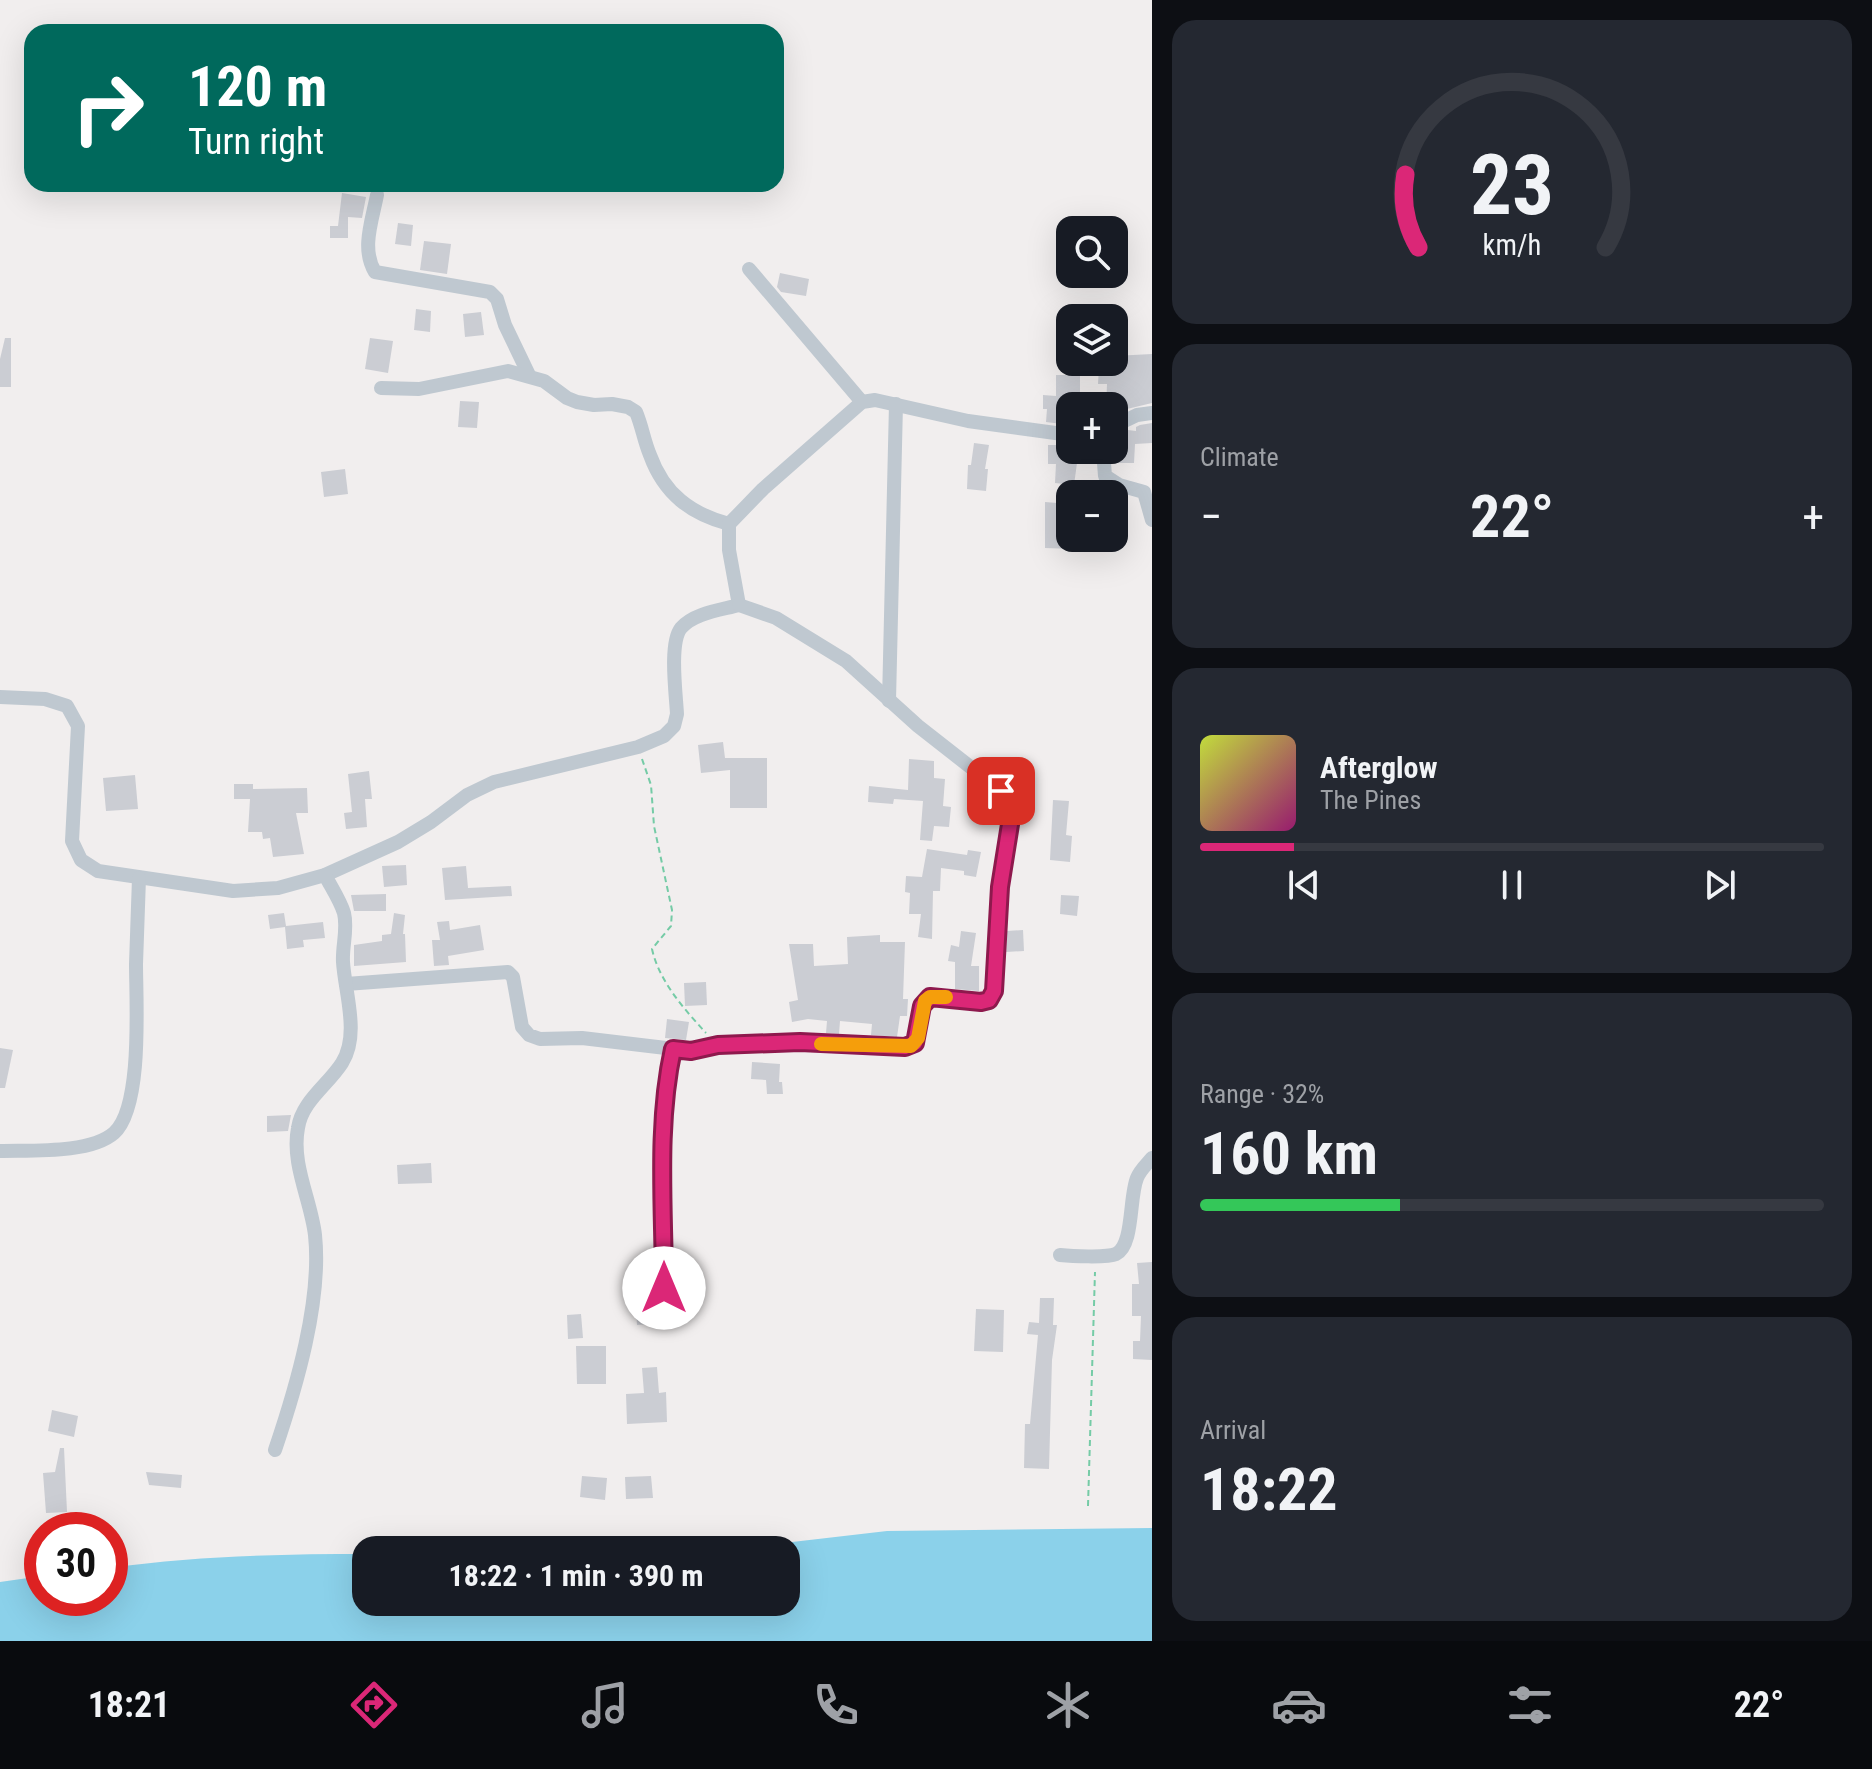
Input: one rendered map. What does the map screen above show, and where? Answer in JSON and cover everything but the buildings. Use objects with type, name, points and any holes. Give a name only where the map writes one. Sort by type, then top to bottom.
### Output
[{"type":"street","points":[[377,195],[367,249],[375,272],[490,292],[497,299],[505,325],[529,375]]},
{"type":"street","points":[[749,269],[862,402]]},
{"type":"street","points":[[381,388],[419,389],[508,371],[544,381],[577,402],[628,407],[636,412],[649,455],[668,488],[698,514],[729,524]]},
{"type":"street","points":[[739,605],[729,550],[729,524],[763,489],[862,402],[875,400],[968,421],[1056,433]]},
{"type":"street","points":[[889,701],[896,404]]},
{"type":"street","points":[[1128,419],[1152,413]]},
{"type":"street","points":[[1104,464],[1105,476],[1119,485],[1144,492],[1152,520]]},
{"type":"street","points":[[0,697],[45,699],[67,706],[78,726],[72,841],[81,860],[98,871],[139,878],[233,891],[278,888],[325,875],[398,842],[467,795],[494,782],[638,747],[664,736],[674,726],[677,714],[675,641],[680,629],[702,615],[739,605],[776,618],[846,661],[889,701],[1001,791],[1009,803],[1011,818],[1000,887],[992,996],[981,1002],[930,997],[922,1006],[915,1043],[905,1047],[800,1042],[718,1045],[691,1051],[582,1038],[540,1039],[529,1035],[522,1027],[513,977],[508,972],[346,984]]},
{"type":"street","points":[[275,1450],[292,1401],[311,1307],[316,1252],[315,1232],[302,1184],[297,1129],[302,1114],[342,1063],[348,1049],[350,1018],[343,958],[344,913],[325,875]]},
{"type":"street","points":[[0,1151],[59,1149],[92,1143],[115,1132],[126,1110],[134,1074],[139,878]]},
{"type":"street","points":[[664,1288],[662,1169],[667,1075],[673,1049]]},
{"type":"street","points":[[1060,1255],[1116,1254],[1128,1241],[1133,1190],[1138,1174],[1152,1158]]},
{"type":"path","points":[[638,747],[651,785],[654,826],[672,910],[671,926],[652,949],[655,965],[679,1002],[718,1045]]},
{"type":"path","points":[[1088,1506],[1096,1254]]},
{"type":"water","points":[[1152,1528],[1152,1641],[0,1641],[0,1582],[24,1579],[24,1616],[128,1616],[128,1566],[270,1555],[352,1554],[352,1616],[800,1616],[800,1541],[887,1531]]},
{"type":"slow traffic","points":[[821,1044],[911,1046],[918,1038],[925,1001],[930,997],[946,997]]},
{"type":"route","points":[[664,1288],[662,1169],[667,1075],[673,1049],[691,1051],[718,1045],[800,1042],[905,1047],[911,1046],[918,1038],[922,1006],[930,997],[981,1002],[989,1000],[994,991],[1000,887],[1011,818],[1009,803],[1001,791]]}]
